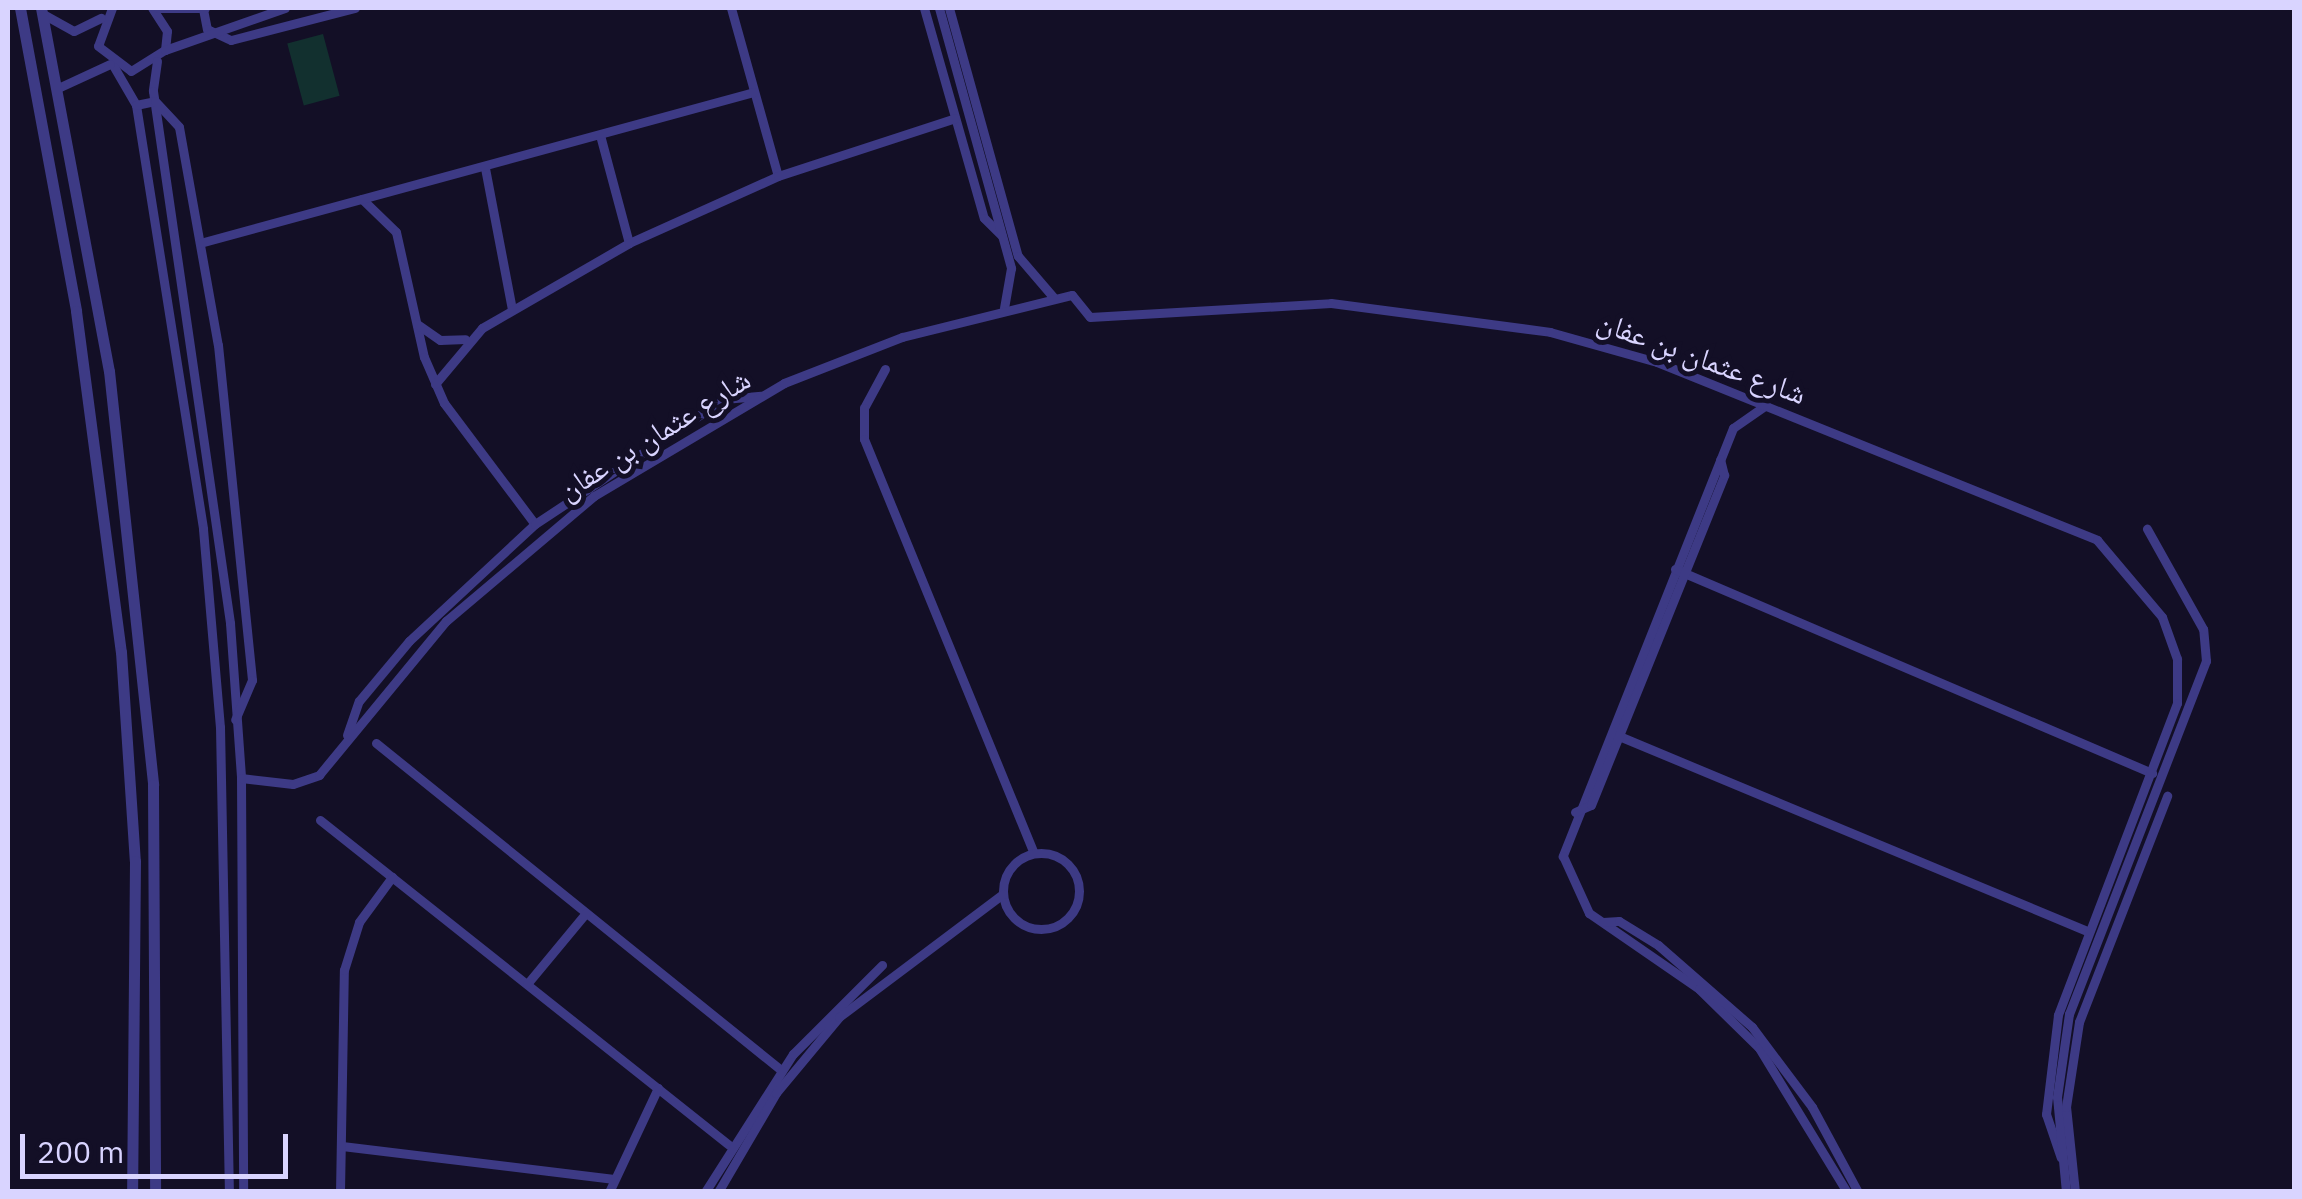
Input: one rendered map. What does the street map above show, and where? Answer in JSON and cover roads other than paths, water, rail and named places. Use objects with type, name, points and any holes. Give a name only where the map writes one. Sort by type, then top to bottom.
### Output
[{"type":"street","points":[[20,8],[61,222],[122,671],[134,861],[132,1192]]},
{"type":"street","points":[[42,11],[74,31],[112,8]]},
{"type":"street","points":[[155,8],[205,8],[207,29]]},
{"type":"street","points":[[155,8],[164,22],[164,50],[157,62],[155,101],[211,454],[241,778],[243,1192]]},
{"type":"street","points":[[164,50],[207,29],[285,8]]},
{"type":"street","points":[[207,29],[240,40],[355,8]]},
{"type":"street","points":[[731,8],[778,176]]},
{"type":"street","points":[[924,8],[984,218],[1002,236]]},
{"type":"street","points":[[939,8],[1013,282],[1003,309]]},
{"type":"street","points":[[949,8],[1018,256],[1054,298]]},
{"type":"street","points":[[42,11],[109,371],[152,786],[155,1192]]},
{"type":"street","points":[[103,16],[97,36],[136,105],[194,456],[220,727],[228,1192]]},
{"type":"street","points":[[58,88],[112,65],[140,70],[157,62]]},
{"type":"street","points":[[200,243],[754,92]]},
{"type":"street","points":[[136,105],[155,101]]},
{"type":"street","points":[[155,101],[179,128],[200,243],[251,669],[235,720]]},
{"type":"street","points":[[435,384],[468,338],[630,243],[778,176],[955,118]]},
{"type":"street","points":[[600,135],[630,243]]},
{"type":"street","points":[[485,168],[512,309]]},
{"type":"street","points":[[362,199],[396,232],[435,384],[535,524]]},
{"type":"street","points":[[61,222],[82,218]]},
{"type":"street","name":"شارع عثمان بن عفان","points":[[241,778],[306,781],[346,739],[413,656],[518,556],[634,468],[761,396],[853,354],[1003,309],[1072,295],[1090,317],[1276,302],[1441,312],[1604,346],[1766,405],[2097,540],[2168,631],[2178,674],[2174,734]]},
{"type":"street","points":[[417,324],[440,340],[468,338]]},
{"type":"street","points":[[884,369],[866,400],[864,439],[1033,852],[1078,880],[1067,922],[1030,927],[1003,894]]},
{"type":"street","points":[[346,739],[353,709],[386,668],[535,524],[708,408],[761,396]]},
{"type":"street","points":[[1766,405],[1736,423],[1720,459],[1724,475],[1575,812],[1564,863],[1579,900],[1746,1032],[1804,1108],[1847,1192]]},
{"type":"street","points":[[190,421],[206,418]]},
{"type":"street","points":[[194,456],[211,454]]},
{"type":"street","points":[[2066,1192],[2058,1077],[2072,1001],[2206,645],[2166,551],[2147,529]]},
{"type":"street","points":[[1575,812],[1591,805],[1680,571]]},
{"type":"street","points":[[1680,571],[2152,773]]},
{"type":"street","points":[[2061,1158],[2047,1138],[2050,1056],[2087,931],[2152,773],[2174,734]]},
{"type":"street","points":[[1619,736],[2087,931]]},
{"type":"street","points":[[376,744],[781,1070]]},
{"type":"street","points":[[2075,1192],[2066,1107],[2084,1004],[2167,796]]},
{"type":"street","points":[[320,820],[730,1145]]},
{"type":"street","points":[[718,1192],[761,1114],[839,1017],[1003,894],[1014,862],[1033,852]]},
{"type":"street","points":[[340,1192],[346,958],[392,877]]},
{"type":"street","points":[[527,984],[586,912]]},
{"type":"street","points":[[1603,922],[1619,921],[1658,945],[1745,1019],[1812,1107],[1858,1192]]},
{"type":"street","points":[[705,1192],[730,1145],[781,1070],[882,964]]},
{"type":"street","points":[[2072,1001],[2084,1004]]},
{"type":"street","points":[[609,1192],[658,1088]]},
{"type":"street","points":[[342,1146],[614,1179]]}]
